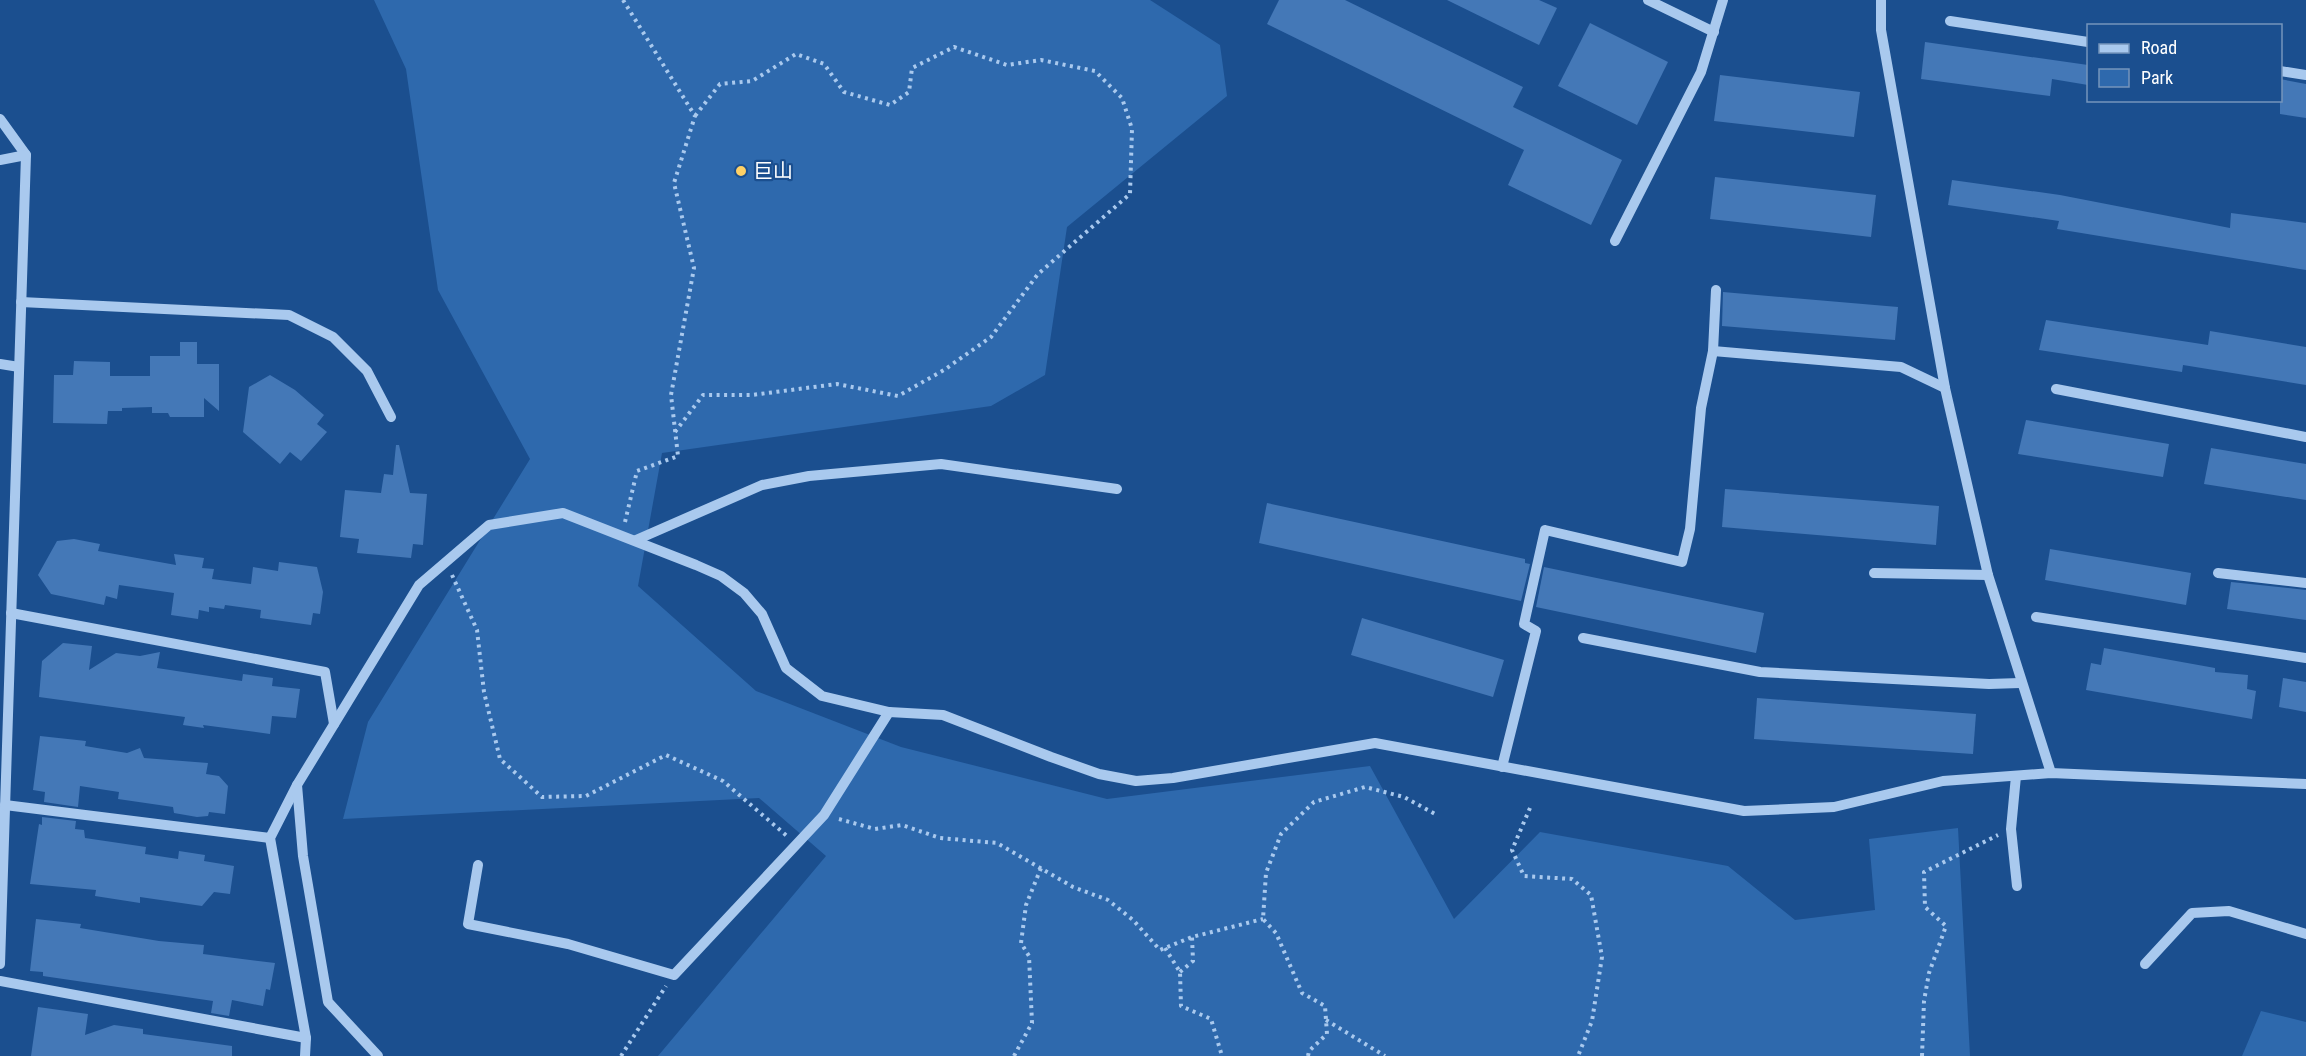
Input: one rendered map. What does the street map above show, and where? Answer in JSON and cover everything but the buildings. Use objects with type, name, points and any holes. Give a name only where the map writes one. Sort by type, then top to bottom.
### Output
[{"type":"street","points":[[1648,0],[1714,32]]},
{"type":"street","points":[[1615,241],[1701,72],[1723,0]]},
{"type":"street","points":[[1881,0],[1881,30],[1945,388],[1988,574],[2020,683],[2051,773]]},
{"type":"street","points":[[1950,21],[2087,42]]},
{"type":"street","points":[[2282,71],[2306,75]]},
{"type":"street","points":[[0,119],[26,155],[0,964]]},
{"type":"street","points":[[0,160],[26,155]]},
{"type":"street","points":[[1502,767],[1536,631],[1524,624],[1545,530],[1682,562],[1690,529],[1701,408],[1713,351],[1716,290]]},
{"type":"street","points":[[21,302],[289,315],[333,337],[367,371],[391,417]]},
{"type":"street","points":[[1713,351],[1900,367],[1945,388]]},
{"type":"street","points":[[0,364],[19,367]]},
{"type":"street","points":[[2056,390],[2306,437]]},
{"type":"street","points":[[636,540],[762,485],[809,476],[941,464],[1117,489]]},
{"type":"street","points":[[305,1056],[306,1038],[270,838],[297,784],[419,585],[489,525],[563,513],[622,534],[721,576],[744,593],[762,614],[786,668],[822,696],[888,712],[943,715],[1080,768],[1136,781],[1173,778],[1375,743],[1744,811],[1834,807],[1943,781],[2051,773],[2306,784]]},
{"type":"street","points":[[1874,573],[1988,574]]},
{"type":"street","points":[[2217,573],[2306,583]]},
{"type":"street","points":[[11,613],[325,672],[334,724]]},
{"type":"street","points":[[2036,617],[2306,657]]},
{"type":"street","points":[[1582,638],[1761,672],[1989,684],[2020,683]]},
{"type":"street","points":[[478,865],[468,924],[568,944],[674,975],[824,815],[888,712]]},
{"type":"street","points":[[2016,776],[2011,829],[2017,886]]},
{"type":"street","points":[[297,784],[303,856],[327,1002],[378,1056]]},
{"type":"street","points":[[5,805],[270,838]]},
{"type":"street","points":[[2145,964],[2192,913],[2229,911],[2306,934]]},
{"type":"street","points":[[0,981],[306,1038]]},
{"type":"path","points":[[623,0],[695,116]]},
{"type":"path","points":[[622,534],[636,471],[678,456],[675,432],[671,395],[694,268],[674,183],[695,116],[720,84],[752,81],[796,54],[824,64],[844,92],[890,105],[909,92],[912,68],[954,47],[1007,65],[1041,60],[1095,71],[1122,98],[1132,129],[1130,194],[1038,274],[991,337],[944,370],[898,396],[837,384],[752,395],[703,395],[675,432]]},
{"type":"path","points":[[446,562],[477,630],[484,692],[500,759],[542,797],[586,796],[666,755],[723,781],[797,844]]},
{"type":"path","points":[[1308,1056],[1309,1051],[1327,1034],[1326,1005],[1302,993],[1276,933],[1263,919],[1266,873],[1281,834],[1314,802],[1365,787],[1404,797],[1437,815]]},
{"type":"path","points":[[1530,807],[1512,850],[1524,876],[1572,879],[1591,895],[1602,957],[1592,1021],[1578,1056]]},
{"type":"path","points":[[824,815],[875,829],[902,825],[940,838],[997,843],[1073,887],[1108,900],[1132,920],[1160,950],[1192,937],[1263,919]]},
{"type":"path","points":[[1922,1056],[1924,1001],[1929,973],[1946,926],[1925,907],[1924,872],[2011,829]]},
{"type":"path","points":[[1014,1056],[1032,1023],[1029,956],[1021,943],[1026,905],[1041,868]]},
{"type":"path","points":[[1180,972],[1194,961],[1192,937]]},
{"type":"path","points":[[1165,948],[1180,972],[1181,1006],[1211,1019],[1222,1056]]},
{"type":"path","points":[[621,1056],[674,975]]},
{"type":"path","points":[[1326,1020],[1385,1056]]},
{"type":"green space","points":[[374,0],[1150,0],[1220,45],[1227,96],[1067,227],[1045,375],[991,406],[662,453],[638,586],[756,691],[901,747],[1107,799],[1370,766],[1454,919],[1540,832],[1728,866],[1795,920],[1875,910],[1869,839],[1958,828],[1970,1056],[658,1056],[826,856],[759,798],[343,819],[368,722],[530,459],[438,290],[406,69]]},
{"type":"green space","points":[[2261,1011],[2306,1022],[2306,1056],[2242,1056]]},
{"type":"place","name":"巨山","points":[[741,171]]}]
